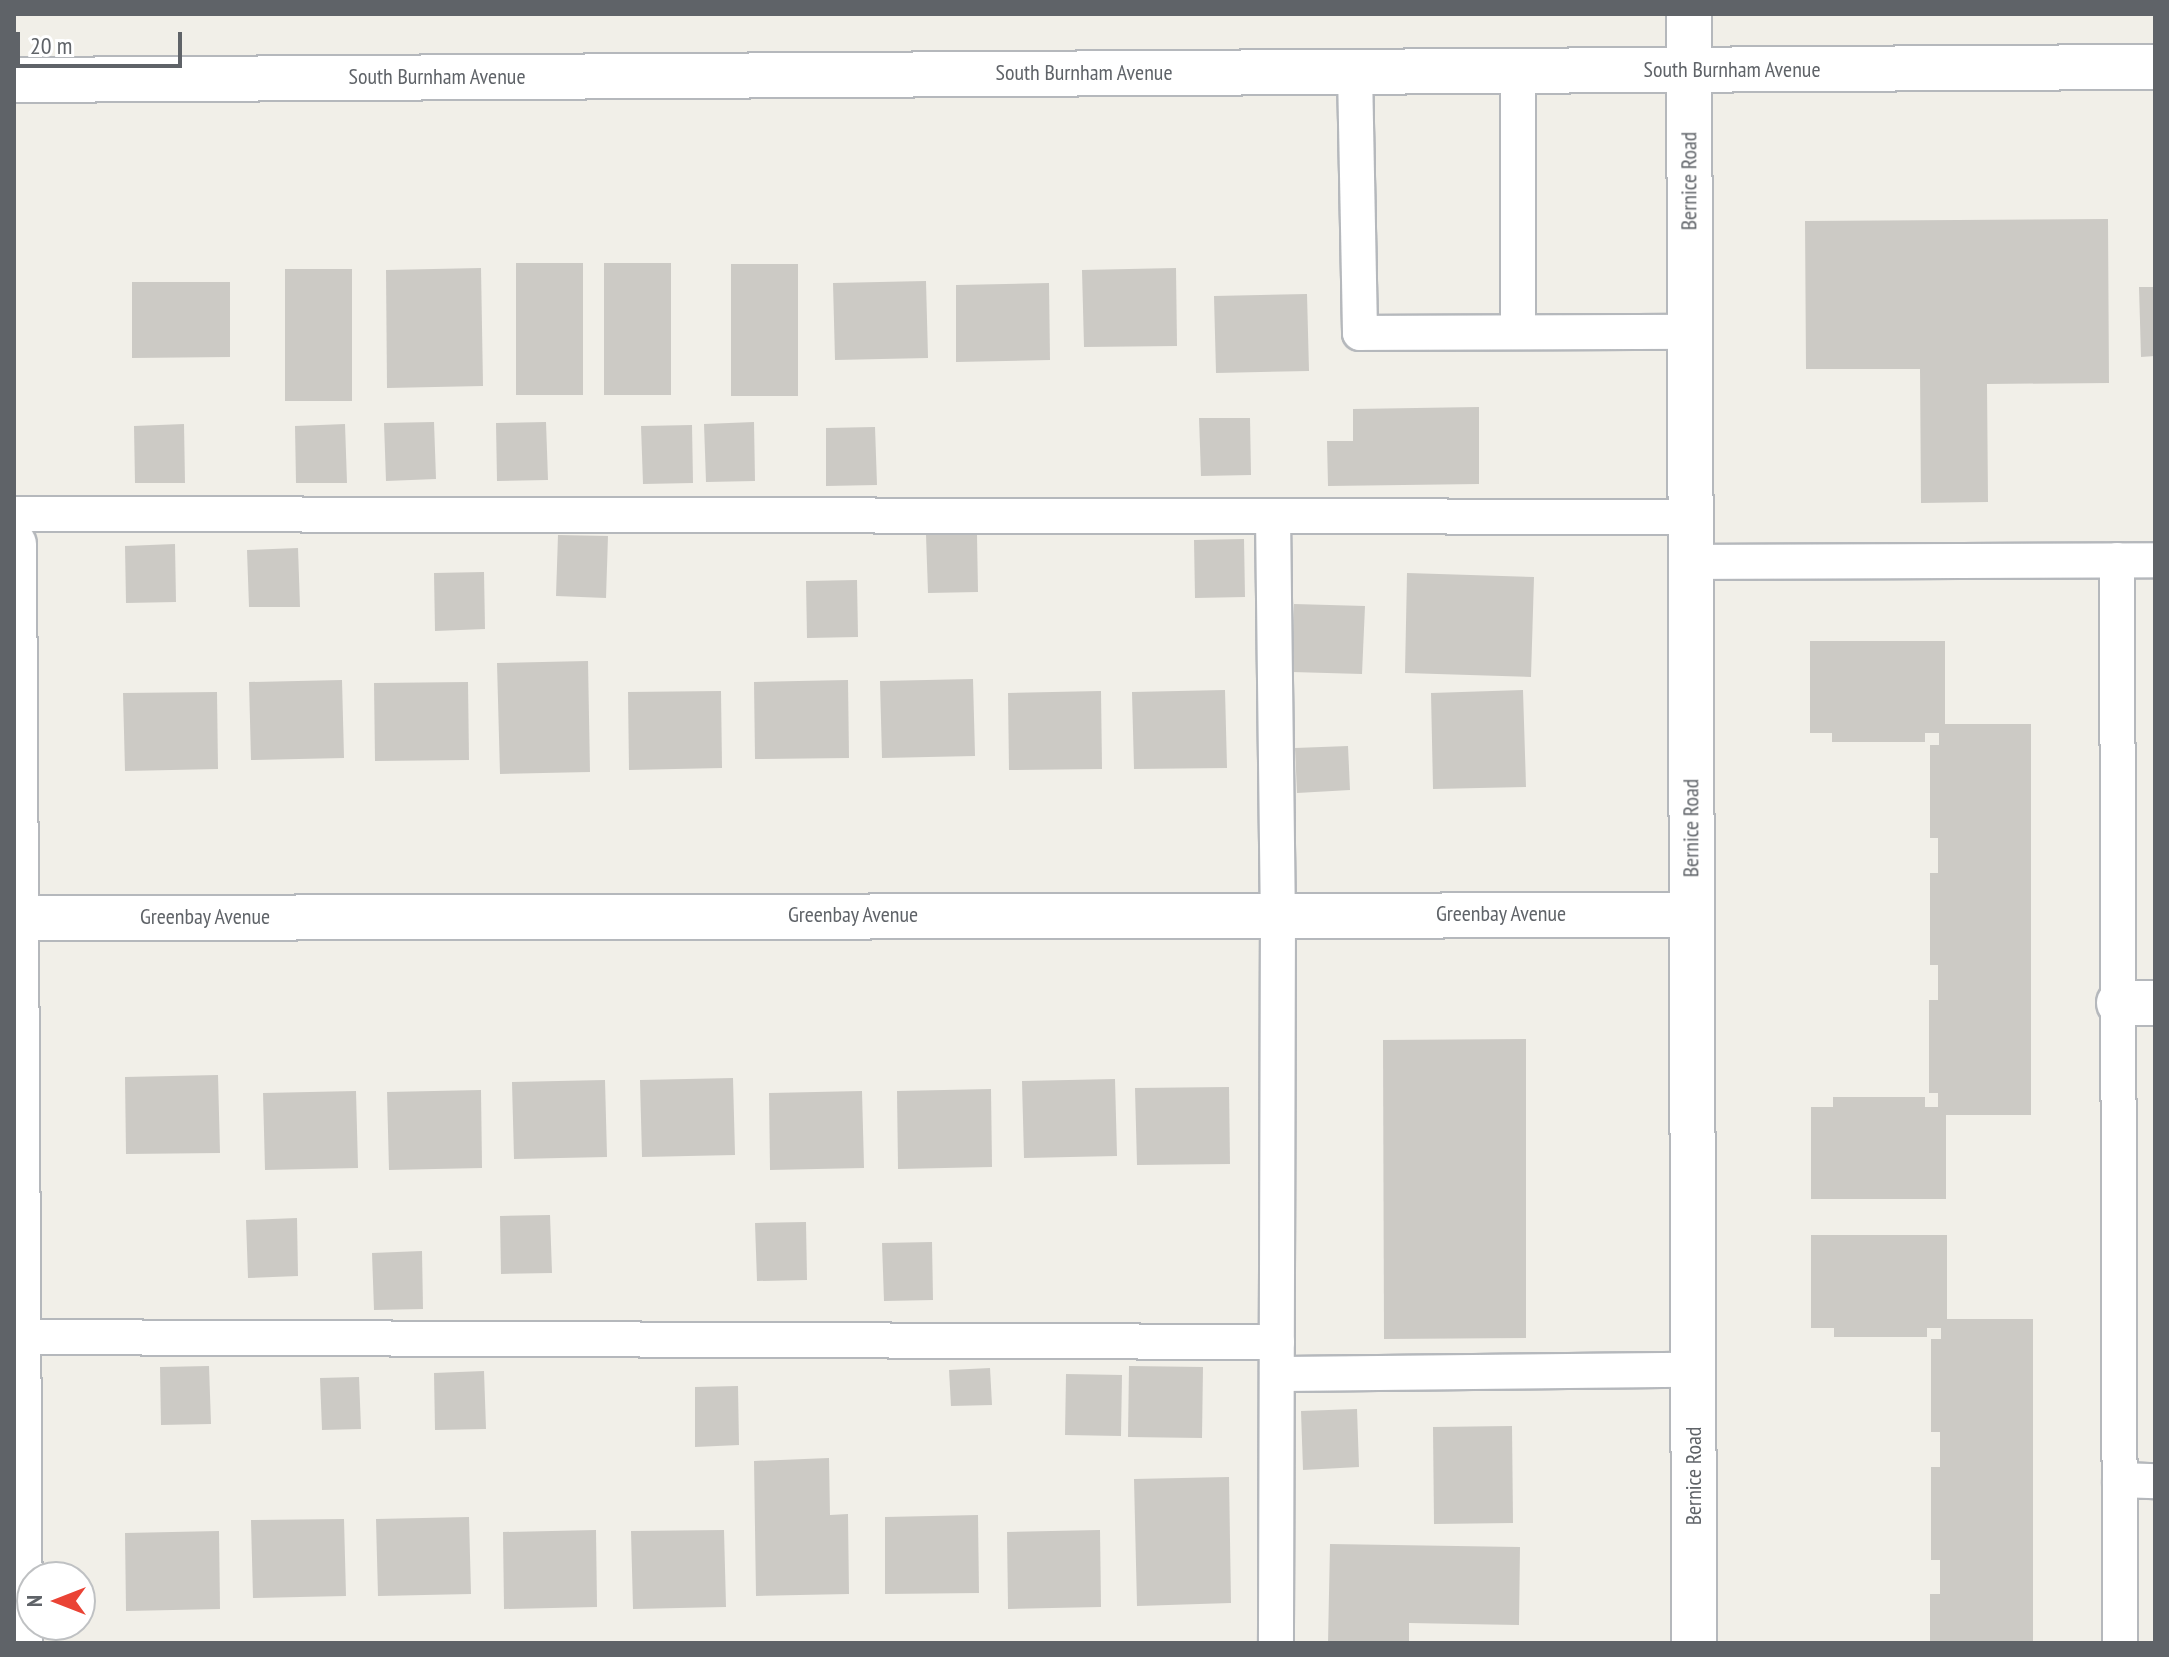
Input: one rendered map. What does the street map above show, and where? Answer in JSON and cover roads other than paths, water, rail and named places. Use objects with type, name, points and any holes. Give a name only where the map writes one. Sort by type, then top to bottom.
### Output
[{"type":"street","name":"Bernice Road","points":[[1689,14],[1694,1643]]},
{"type":"street","name":"South Burnham Avenue","points":[[14,80],[2155,67]]},
{"type":"street","points":[[14,544],[20,1643]]},
{"type":"street","name":"Greenbay Avenue","points":[[15,918],[1278,913],[1692,915]]},
{"type":"lane","points":[[1355,71],[1360,333],[1690,332]]},
{"type":"lane","points":[[1518,71],[1518,332]]},
{"type":"lane","points":[[14,514],[1691,517]]},
{"type":"lane","points":[[1273,516],[1278,913],[1276,1643]]},
{"type":"lane","points":[[2117,560],[2137,1003],[2120,1480],[2120,1643]]},
{"type":"lane","points":[[1691,562],[2155,560]]},
{"type":"lane","points":[[16,1337],[1277,1358],[1693,1370]]},
{"type":"lane","points":[[2120,1480],[2155,1481]]}]
